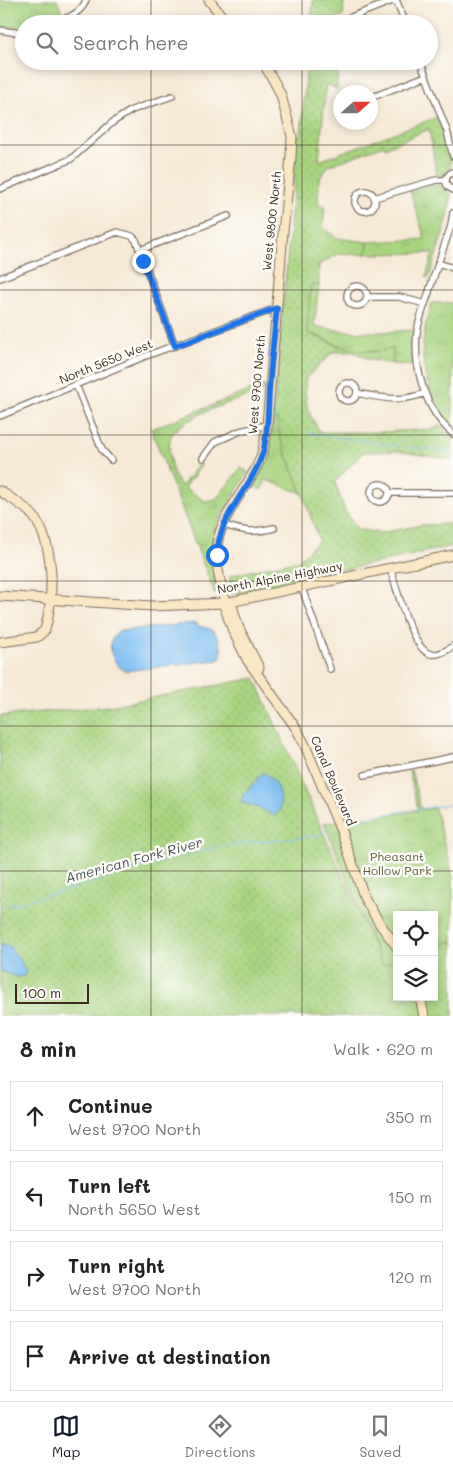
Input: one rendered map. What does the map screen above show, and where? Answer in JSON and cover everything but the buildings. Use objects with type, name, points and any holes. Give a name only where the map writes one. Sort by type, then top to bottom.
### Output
[{"type":"main road","points":[[208,0],[220,15]]},
{"type":"main road","name":"West 9800 North","points":[[267,70],[281,95],[292,136],[277,308]]},
{"type":"main road","name":"West 9700 North","points":[[226,602],[217,555],[218,543],[229,512],[260,461],[263,451],[277,308]]},
{"type":"main road","points":[[0,491],[33,515],[48,547],[51,569],[46,600],[47,623],[45,630],[31,638],[0,642]]},
{"type":"main road","name":"North Alpine Highway","points":[[0,596],[152,606],[226,602],[302,588],[453,555]]},
{"type":"main road","name":"Canal Boulevard","points":[[226,602],[252,655],[308,740],[368,891],[378,912],[393,933]]},
{"type":"main road","name":"Canal Boulevard","points":[[226,602],[234,632],[248,661],[304,743],[344,839],[366,899],[380,924],[393,942]]},
{"type":"main road","points":[[421,1001],[424,1016]]},
{"type":"main road","points":[[427,1001],[429,1016]]},
{"type":"street","points":[[357,15],[396,0],[402,15]]},
{"type":"street","points":[[71,15],[82,9],[86,1]]},
{"type":"street","points":[[0,30],[15,32]]},
{"type":"street","points":[[424,70],[443,120],[453,156]]},
{"type":"street","points":[[378,95],[426,76]]},
{"type":"street","points":[[0,189],[71,159],[113,122],[132,110],[172,96]]},
{"type":"street","points":[[453,172],[448,175],[446,180],[447,185],[453,190]]},
{"type":"street","points":[[374,198],[436,180],[446,180]]},
{"type":"street","points":[[453,212],[451,226],[419,325],[417,349],[417,362],[425,393],[442,422],[453,434]]},
{"type":"street","points":[[140,250],[228,216]]},
{"type":"street","points":[[0,278],[117,232],[132,236],[140,250],[175,346]]},
{"type":"street","points":[[438,264],[453,268]]},
{"type":"street","points":[[367,297],[399,297],[425,304]]},
{"type":"street","name":"North 5650 West","points":[[0,416],[143,357],[277,308]]},
{"type":"street","points":[[76,385],[102,450],[111,460]]},
{"type":"street","points":[[357,393],[401,400],[425,393]]},
{"type":"street","points":[[204,458],[216,442],[240,431],[267,425]]},
{"type":"street","points":[[389,493],[453,493]]},
{"type":"street","points":[[224,525],[245,532],[274,528]]},
{"type":"street","points":[[390,568],[413,635],[419,645],[427,652],[434,654],[446,651],[453,646]]},
{"type":"street","points":[[302,588],[330,669]]},
{"type":"street","points":[[365,775],[453,757]]},
{"type":"green space","points":[[0,0],[57,0],[62,13],[57,15],[15,15],[15,27],[5,28],[0,26]]},
{"type":"green space","points":[[313,0],[344,0],[343,15],[312,15]]},
{"type":"green space","points":[[306,70],[338,70],[337,85],[333,85],[333,87],[326,84],[319,161],[437,117],[450,158],[450,169],[447,174],[437,177],[429,129],[385,148],[384,145],[328,166],[319,180],[318,205],[325,205],[323,228],[337,238],[368,242],[367,254],[339,254],[319,264],[319,285],[311,286],[311,334],[336,345],[373,352],[393,348],[393,364],[370,360],[354,352],[333,352],[306,378],[306,400],[309,412],[320,432],[382,432],[433,429],[440,425],[453,439],[453,460],[397,451],[363,452],[335,482],[345,511],[357,529],[380,533],[422,525],[453,524],[453,546],[237,593],[231,591],[229,576],[299,560],[319,540],[280,438],[278,421],[273,418],[294,182],[295,136],[301,135]]},
{"type":"green space","points":[[430,185],[444,186],[451,194],[448,217],[429,278],[426,277],[433,253],[367,254],[368,242],[425,239],[410,191]]},
{"type":"green space","points":[[311,285],[319,285],[314,326],[364,332],[414,330],[414,366],[393,364],[393,348],[362,351],[333,343],[314,334],[309,335],[307,330]]},
{"type":"green space","points":[[432,303],[453,303],[453,427],[434,398],[424,368],[424,337]]},
{"type":"green space","points":[[264,385],[263,391],[191,419],[174,432],[170,441],[169,451],[172,470],[182,486],[199,464],[201,465],[185,488],[205,501],[216,499],[241,468],[248,472],[217,523],[213,536],[211,560],[217,588],[215,594],[151,429]]},
{"type":"green space","points":[[273,418],[278,421],[280,438],[302,493],[266,480],[261,490],[253,486],[268,453]]},
{"type":"green space","points":[[255,678],[382,965],[393,961],[393,1001],[438,1001],[438,946],[453,941],[453,1016],[0,1016],[0,716],[109,706]]},
{"type":"green space","name":"Pheasant Hollow Park","points":[[411,770],[421,810],[435,808],[453,877],[453,941],[438,946],[438,911],[393,911],[393,961],[382,965],[324,823],[418,810],[409,771]]},
{"type":"water","points":[[195,623],[211,629],[215,633],[220,643],[221,658],[126,671],[116,664],[113,658],[111,652],[112,641],[114,635],[119,631]]},
{"type":"water","points":[[263,773],[272,779],[279,792],[280,806],[274,816],[262,809],[241,802],[243,795]]},
{"type":"water","points":[[0,945],[9,946],[14,952],[25,969],[26,973],[24,976],[17,977],[0,971]]},
{"type":"waterway","points":[[309,433],[398,446]]},
{"type":"waterway","points":[[405,447],[453,452]]},
{"type":"waterway","name":"American Fork River","points":[[412,810],[453,804]]},
{"type":"waterway","name":"American Fork River","points":[[350,820],[407,811]]},
{"type":"waterway","name":"American Fork River","points":[[0,907],[50,895],[212,848],[321,835],[329,826]]},
{"type":"route","points":[[143,261],[175,346],[277,308],[263,451],[256,468],[229,512],[220,532],[217,555]]}]
